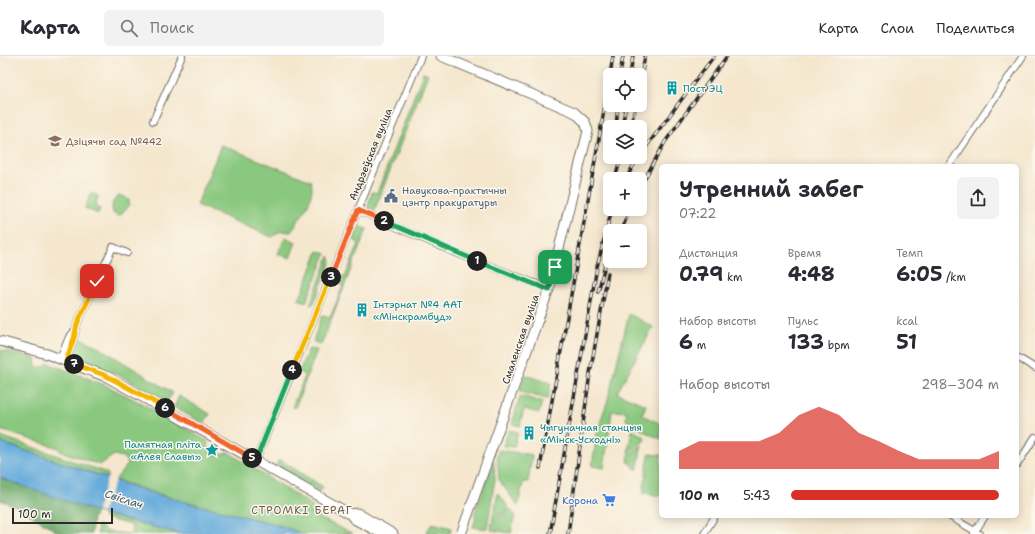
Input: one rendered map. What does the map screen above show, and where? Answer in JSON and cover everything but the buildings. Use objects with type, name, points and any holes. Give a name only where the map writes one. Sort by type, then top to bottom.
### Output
[{"type":"main road","name":"Смаленская вуліца","points":[[441,56],[568,108],[583,118],[588,127],[549,290],[461,534]]},
{"type":"main road","points":[[0,341],[63,360],[107,376],[353,514],[393,534]]},
{"type":"main road","points":[[353,514],[354,519],[366,526],[386,534]]},
{"type":"street","points":[[153,121],[182,56]]},
{"type":"street","name":"Андрэеўская вуліца","points":[[256,460],[421,56]]},
{"type":"street","points":[[950,164],[1023,56]]},
{"type":"street","points":[[358,210],[454,252],[549,290]]},
{"type":"street","points":[[63,360],[69,337],[74,332],[113,247],[127,253]]},
{"type":"street","points":[[1019,358],[1035,368]]},
{"type":"street","points":[[1019,462],[1035,437]]},
{"type":"street","points":[[704,534],[714,518]]},
{"type":"street","points":[[952,518],[976,533],[984,518]]},
{"type":"green space","points":[[423,73],[428,74],[374,211],[369,210],[368,206],[372,192],[377,193]]},
{"type":"green space","points":[[221,145],[311,181],[312,188],[309,201],[303,214],[291,232],[281,231],[272,237],[197,205]]},
{"type":"green space","points":[[91,193],[98,196],[95,206],[100,209],[98,214],[85,208]]},
{"type":"green space","points":[[119,196],[125,197],[129,200],[129,206],[121,215],[117,216],[113,213],[112,205],[113,201]]},
{"type":"green space","points":[[359,226],[367,229],[321,345],[314,342],[314,338],[322,316],[330,318],[343,286],[338,282],[340,276],[345,277],[359,244],[353,239]]},
{"type":"green space","points":[[285,237],[296,242],[290,258],[278,254]]},
{"type":"green space","points":[[318,251],[326,254],[306,302],[298,299],[302,293]]},
{"type":"green space","points":[[329,256],[331,261],[314,303],[310,305]]},
{"type":"green space","points":[[629,314],[653,327],[617,393],[646,405],[642,415],[659,423],[659,438],[647,433],[626,420],[627,412],[612,411],[604,468],[592,466],[598,428],[607,403]]},
{"type":"green space","points":[[77,337],[97,346],[173,393],[168,400],[165,400],[120,376],[73,355],[72,350]]},
{"type":"green space","points":[[0,350],[35,358],[36,367],[44,367],[48,363],[105,385],[141,403],[207,441],[210,452],[214,455],[225,454],[228,452],[313,506],[310,513],[352,534],[303,534],[278,525],[184,502],[115,480],[128,464],[123,457],[114,455],[100,465],[60,451],[59,448],[0,430]]},
{"type":"green space","points":[[308,350],[317,350],[295,408],[292,407],[305,376],[299,372]]},
{"type":"green space","points":[[525,375],[551,383],[548,399],[520,392]]},
{"type":"green space","points":[[179,396],[210,414],[204,423],[174,407]]},
{"type":"green space","points":[[520,396],[542,402],[539,413],[524,409],[520,426],[512,424]]},
{"type":"green space","points":[[509,430],[518,432],[514,447],[503,446]]},
{"type":"green space","points":[[632,430],[645,437],[644,441],[628,453]]},
{"type":"green space","points":[[0,436],[99,470],[108,474],[108,478],[0,442]]},
{"type":"green space","points":[[642,445],[637,470],[628,462],[629,455]]},
{"type":"green space","points":[[499,450],[532,455],[528,482],[523,482],[518,506],[499,480],[497,455]]},
{"type":"green space","points":[[649,454],[659,455],[659,496],[643,493]]},
{"type":"green space","points":[[494,460],[495,479],[487,529],[473,527],[476,517],[474,515]]},
{"type":"green space","points":[[278,461],[282,461],[323,487],[320,492],[276,466]]},
{"type":"green space","points":[[0,478],[97,511],[93,518],[91,534],[61,534],[18,507],[0,500]]},
{"type":"green space","points":[[498,493],[509,508],[492,521]]},
{"type":"green space","points":[[510,509],[515,515],[511,533],[491,530],[492,523]]},
{"type":"green space","points":[[103,514],[181,534],[129,534],[132,530],[131,525],[104,518]]},
{"type":"green space","points":[[432,523],[452,528],[449,534],[426,533]]},
{"type":"green space","points":[[98,524],[105,531],[129,534],[97,534]]},
{"type":"water","name":"Свіслач","points":[[0,442],[155,494],[278,525],[303,534],[181,534],[103,514],[0,478]]},
{"type":"pier","points":[[108,476],[116,479],[102,513],[97,511]]},
{"type":"railway","points":[[611,68],[613,56]]},
{"type":"railway","points":[[621,68],[623,56]]},
{"type":"railway","points":[[631,68],[633,56]]},
{"type":"railway","points":[[643,68],[645,56]]},
{"type":"railway","points":[[647,146],[714,56]]},
{"type":"railway","points":[[647,174],[665,142],[727,56]]},
{"type":"railway","points":[[540,468],[604,112]]},
{"type":"railway","points":[[617,112],[617,120]]},
{"type":"railway","points":[[623,120],[625,112]]},
{"type":"railway","points":[[632,120],[634,112]]},
{"type":"railway","points":[[617,172],[619,164]]},
{"type":"railway","points":[[630,172],[634,164]]},
{"type":"railway","points":[[550,534],[597,267],[610,216]]},
{"type":"railway","points":[[624,224],[627,216]]},
{"type":"railway","points":[[598,292],[604,268]]},
{"type":"railway","points":[[568,534],[590,373],[608,273]]},
{"type":"place","name":"Пост ЭЦ","points":[[672,88]]},
{"type":"place","name":"Дзіцячы сад №442","points":[[55,141]]},
{"type":"place","name":"Навукова-практычны цэнтр пракуратуры","points":[[391,196]]},
{"type":"place","name":"Інтэрнат №4 ААТ «Мінскрамбуд»","points":[[362,310]]},
{"type":"place","name":"Чыгуначная станцыя «Мінск-Усходні»","points":[[529,433]]},
{"type":"place","name":"Памятная пліта «Алея Славы»","points":[[212,450]]},
{"type":"place","name":"Корона","points":[[609,500]]},
{"type":"district","name":"СТРОМКІ БЕРАГ","points":[[302,510]]},
{"type":"route","points":[[97,281],[77,324],[66,361],[107,376],[256,460],[358,210],[454,252],[549,290],[555,267]]}]
